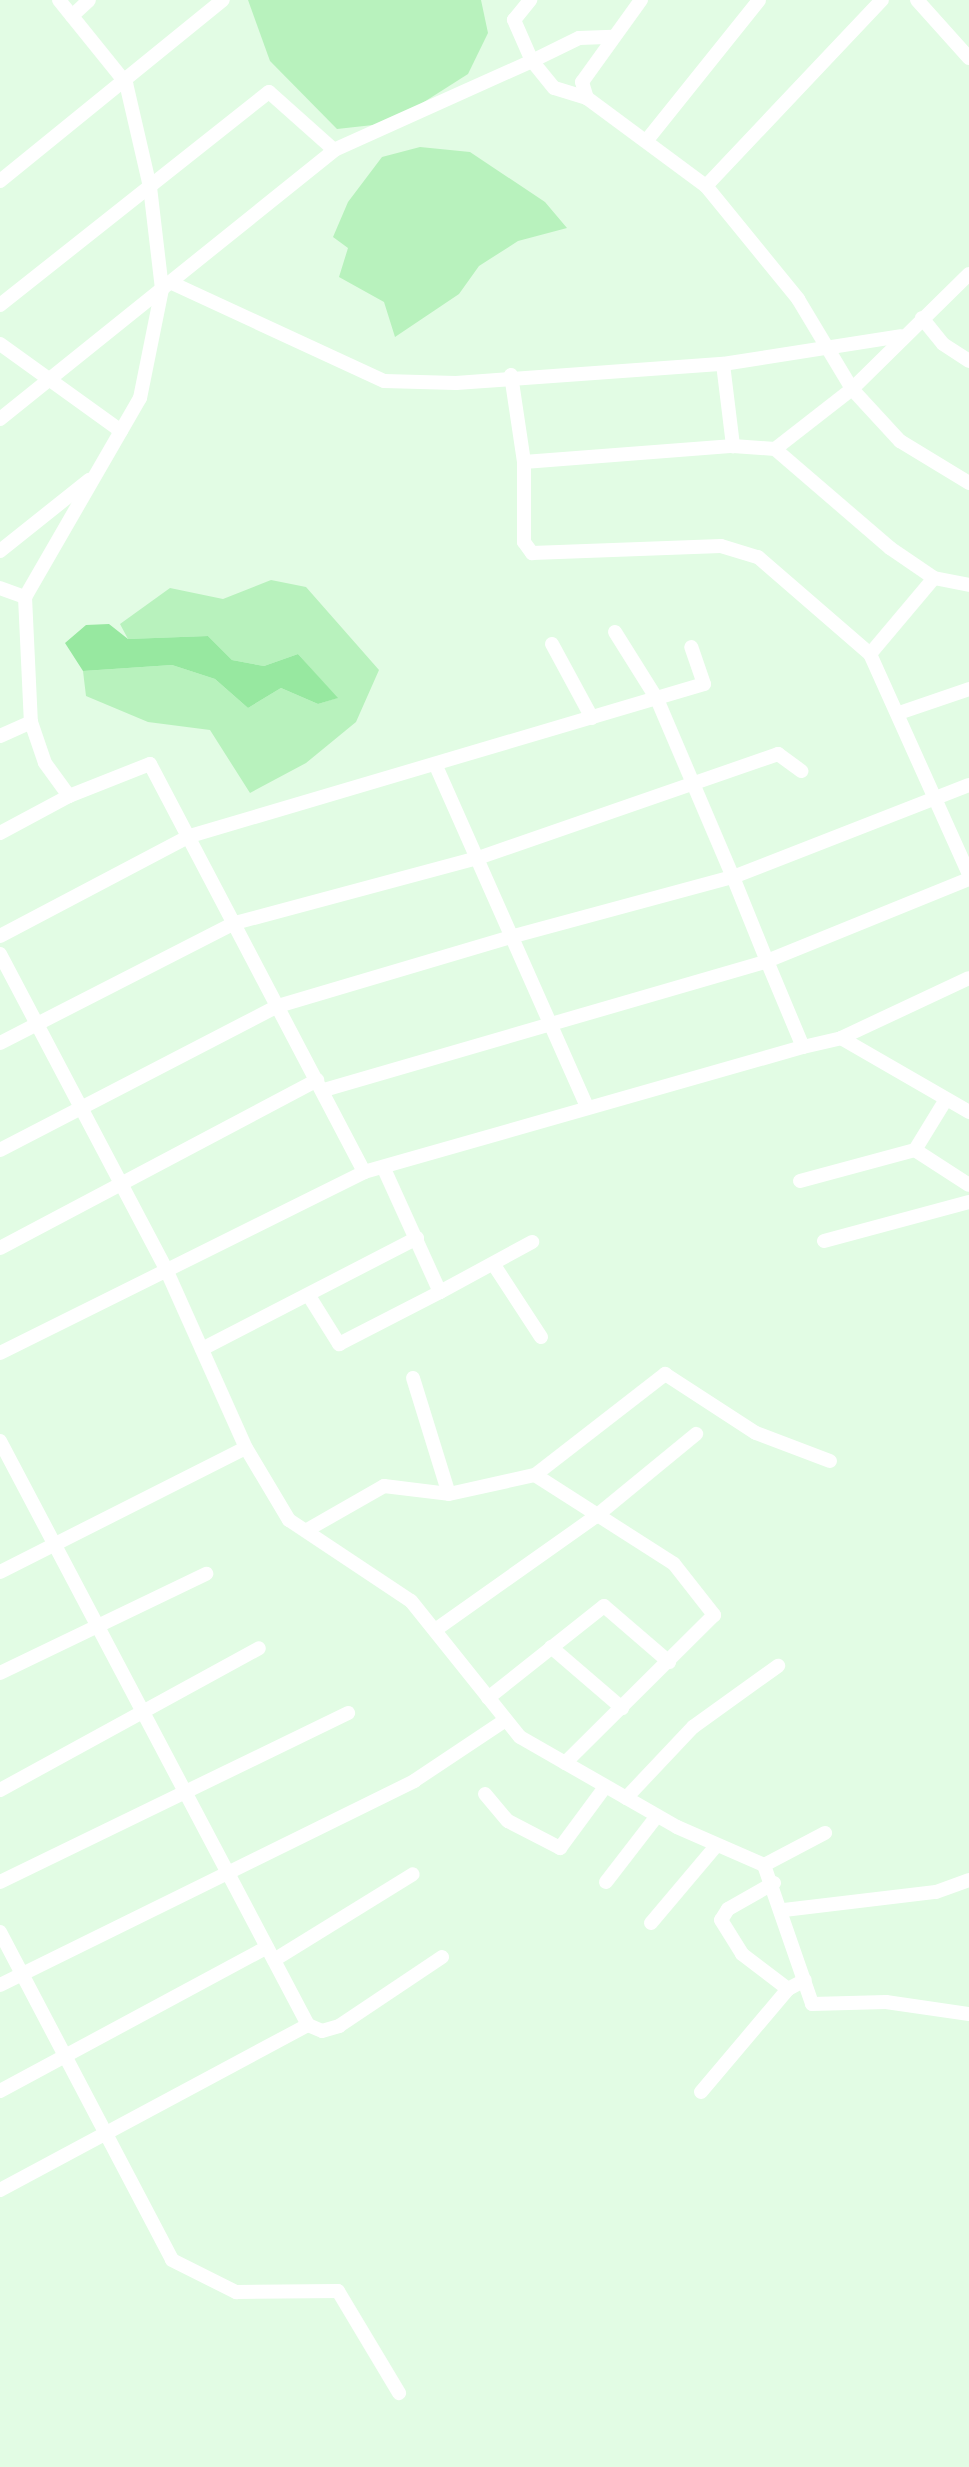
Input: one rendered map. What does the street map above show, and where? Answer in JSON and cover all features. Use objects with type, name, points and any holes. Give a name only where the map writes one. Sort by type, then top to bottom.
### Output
[{"type":"street","points":[[59,0],[126,83],[168,287],[140,398],[26,597],[31,722],[45,763],[69,796]]},
{"type":"street","points":[[72,16],[89,0]]},
{"type":"street","points":[[0,181],[126,83],[222,0]]},
{"type":"street","points":[[530,0],[514,20],[532,61],[554,88],[587,98],[706,186],[798,299],[852,389],[900,440],[969,483]]},
{"type":"street","points":[[587,98],[582,82],[641,0]]},
{"type":"street","points":[[646,140],[759,0]]},
{"type":"street","points":[[706,186],[882,0]]},
{"type":"street","points":[[918,0],[969,58]]},
{"type":"street","points":[[0,419],[334,150],[579,38],[613,38]]},
{"type":"street","points":[[0,305],[269,92],[334,150]]},
{"type":"street","points":[[775,449],[852,389],[901,336],[969,274]]},
{"type":"street","points":[[168,287],[384,381],[456,383],[512,375],[723,364],[824,345],[901,336]]},
{"type":"street","points":[[922,318],[942,344],[969,361]]},
{"type":"street","points":[[0,344],[121,430]]},
{"type":"street","points":[[723,364],[733,446]]},
{"type":"street","points":[[0,1248],[320,1085],[552,1024],[767,961],[969,876],[870,654],[758,557],[720,546],[532,553],[524,542],[524,462],[512,375]]},
{"type":"street","points":[[524,462],[733,446],[775,449],[934,578],[969,585]]},
{"type":"street","points":[[0,552],[96,474]]},
{"type":"street","points":[[870,654],[934,578]]},
{"type":"street","points":[[0,588],[26,597]]},
{"type":"street","points":[[615,632],[657,699],[689,788],[732,877],[803,1047]]},
{"type":"street","points":[[552,644],[592,718]]},
{"type":"street","points":[[0,936],[190,836],[436,766],[707,681],[690,647]]},
{"type":"street","points":[[899,713],[969,688]]},
{"type":"street","points":[[0,736],[31,722]]},
{"type":"street","points":[[0,1043],[235,923],[478,858],[778,754],[801,771]]},
{"type":"street","points":[[0,833],[69,796],[150,764],[364,1172]]},
{"type":"street","points":[[436,766],[587,1107]]},
{"type":"street","points":[[0,1150],[278,1006],[732,877],[969,785]]},
{"type":"street","points":[[0,954],[165,1267],[246,1448],[289,1520],[410,1601],[438,1628],[504,1721],[657,1816],[764,1865],[784,1910],[812,2004],[886,2002],[969,2014]]},
{"type":"street","points":[[0,1353],[165,1267],[364,1172],[385,1171],[587,1107],[840,1038],[969,978]]},
{"type":"street","points":[[840,1038],[969,1112]]},
{"type":"street","points":[[800,1181],[915,1150],[945,1101]]},
{"type":"street","points":[[915,1150],[969,1184]]},
{"type":"street","points":[[385,1171],[440,1292]]},
{"type":"street","points":[[824,1241],[969,1202]]},
{"type":"street","points":[[202,1349],[417,1238]]},
{"type":"street","points":[[309,1296],[339,1344],[532,1242]]},
{"type":"street","points":[[494,1265],[542,1336]]},
{"type":"street","points":[[306,1530],[384,1486],[449,1494],[535,1475],[666,1374],[742,1425],[830,1461]]},
{"type":"street","points":[[413,1378],[449,1494]]},
{"type":"street","points":[[438,1628],[596,1516],[696,1434]]},
{"type":"street","points":[[0,1441],[7,1468],[97,1622],[308,2025],[322,2030],[339,2026],[442,1957]]},
{"type":"street","points":[[0,1572],[246,1448]]},
{"type":"street","points":[[535,1475],[674,1564],[714,1615],[566,1763]]},
{"type":"street","points":[[0,1673],[97,1622],[206,1574]]},
{"type":"street","points":[[488,1698],[604,1606],[669,1662]]},
{"type":"street","points":[[551,1646],[622,1708]]},
{"type":"street","points":[[0,1790],[145,1714],[259,1648]]},
{"type":"street","points":[[626,1798],[693,1727],[778,1666]]},
{"type":"street","points":[[0,1882],[348,1714]]},
{"type":"street","points":[[0,1985],[414,1782],[504,1721]]},
{"type":"street","points":[[486,1794],[508,1821],[560,1848],[605,1787]]},
{"type":"street","points":[[606,1882],[657,1816]]},
{"type":"street","points":[[764,1865],[824,1832]]},
{"type":"street","points":[[650,1923],[717,1845]]},
{"type":"street","points":[[0,2091],[65,2054],[271,1953],[413,1874]]},
{"type":"street","points":[[784,1910],[936,1892],[969,1880]]},
{"type":"street","points":[[774,1883],[728,1909],[722,1920],[742,1954],[788,1989]]},
{"type":"street","points":[[0,1932],[172,2260],[236,2292],[338,2292],[399,2393]]},
{"type":"street","points":[[701,2092],[788,1989],[806,1980]]},
{"type":"street","points":[[0,2190],[108,2137],[308,2025]]},
{"type":"shaded area","points":[[248,0],[481,0],[488,33],[468,74],[391,123],[337,129],[270,61]]},
{"type":"shaded area","points":[[420,147],[470,152],[545,202],[567,228],[518,241],[479,266],[459,294],[395,337],[384,302],[339,277],[348,248],[333,237],[348,202],[382,157]]},
{"type":"shaded area","points":[[271,580],[306,587],[379,670],[356,722],[306,763],[250,793],[210,730],[148,722],[86,696],[83,671],[172,665],[215,679],[248,708],[281,688],[318,704],[337,698],[298,654],[264,666],[232,660],[208,636],[128,639],[120,624],[170,588],[223,599]]},
{"type":"shaded area","points":[[109,624],[128,639],[208,636],[232,660],[264,666],[298,654],[338,698],[318,704],[281,688],[248,708],[215,679],[172,665],[83,671],[65,643],[86,625]]}]
